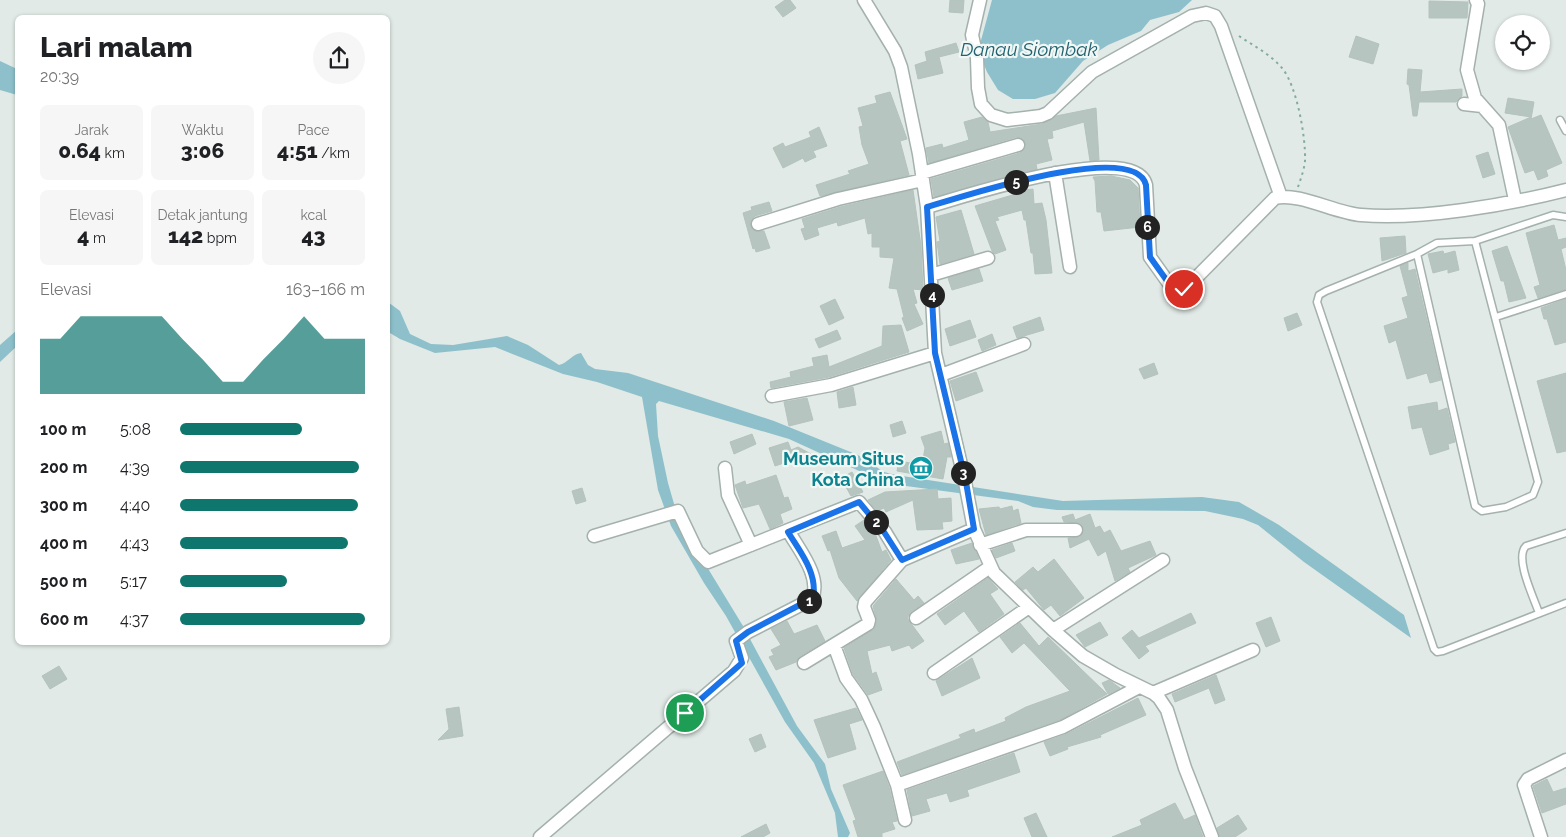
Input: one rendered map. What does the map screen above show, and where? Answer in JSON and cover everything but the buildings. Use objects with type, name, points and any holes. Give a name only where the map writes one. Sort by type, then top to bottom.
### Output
[{"type":"street","points":[[864,0],[895,51],[901,67],[923,176],[927,207],[935,353],[966,482],[974,529],[980,545],[990,567],[1053,630],[1083,656],[1139,687],[1153,692],[1167,710],[1185,768],[1212,837]]},
{"type":"street","points":[[980,0],[972,35],[977,58],[978,88],[981,104],[992,115],[1007,120],[1041,116],[1048,113],[1092,72],[1192,16],[1211,13],[1216,16],[1287,198]]},
{"type":"street","points":[[1476,0],[1478,4],[1467,70],[1471,89],[1482,106],[1499,125],[1515,200]]},
{"type":"street","points":[[1464,104],[1482,106]]},
{"type":"street","points":[[758,224],[838,199],[923,176],[1018,145]]},
{"type":"street","points":[[927,207],[1014,182],[1055,173],[1109,167],[1132,170],[1142,175],[1146,185],[1150,257],[1170,285],[1180,290],[1187,287],[1270,202],[1287,198],[1349,214],[1374,216],[1445,212],[1566,190]]},
{"type":"street","points":[[1055,173],[1070,267]]},
{"type":"street","points":[[930,275],[988,258]]},
{"type":"street","points":[[941,375],[1024,344]]},
{"type":"street","points":[[772,396],[831,385],[935,353]]},
{"type":"street","points":[[725,468],[728,495],[750,545]]},
{"type":"street","points":[[594,536],[678,511],[697,551],[706,561],[788,532],[859,502],[884,532],[902,560]]},
{"type":"street","points":[[804,663],[868,624],[869,620],[864,607],[865,602],[902,560],[974,529]]},
{"type":"street","points":[[980,545],[1026,530],[1076,530]]},
{"type":"street","points":[[540,837],[734,671],[742,658],[736,641],[748,632],[813,598],[815,587],[813,578],[788,532]]},
{"type":"street","points":[[1053,630],[1163,560]]},
{"type":"street","points":[[916,618],[990,567]]},
{"type":"street","points":[[934,673],[1029,607]]},
{"type":"street","points":[[834,645],[843,673],[866,707],[897,785],[905,820]]},
{"type":"street","points":[[1153,692],[1253,650]]},
{"type":"street","points":[[897,785],[1062,726],[1139,687]]},
{"type":"street","points":[[1541,837],[1524,785],[1528,779],[1566,760]]},
{"type":"lane","points":[[1560,120],[1566,131]]},
{"type":"lane","points":[[1566,217],[1553,215],[1475,241],[1437,243],[1417,254],[1326,291],[1319,295],[1318,302],[1434,649],[1443,651],[1566,603]]},
{"type":"lane","points":[[1417,254],[1476,506],[1482,511],[1506,507],[1527,500],[1533,495],[1537,487],[1496,316],[1475,241]]},
{"type":"lane","points":[[1496,316],[1566,294]]},
{"type":"lane","points":[[1539,613],[1523,566],[1523,549],[1526,546],[1566,533]]},
{"type":"path","points":[[1221,26],[1265,53],[1288,77],[1299,114],[1305,159],[1304,170],[1287,198]]},
{"type":"water","name":"Danau Siombak","points":[[992,0],[1192,0],[1179,12],[1150,20],[1141,31],[1108,45],[1083,61],[1055,93],[1035,99],[1013,99],[998,90],[987,72],[980,55],[980,44]]},
{"type":"water","points":[[0,61],[15,68],[15,94],[0,90]]},
{"type":"water","points":[[390,304],[400,311],[410,334],[431,344],[453,345],[507,336],[528,345],[559,365],[581,353],[588,365],[595,369],[628,373],[774,421],[858,455],[884,472],[896,475],[1063,501],[1202,497],[1239,502],[1279,525],[1404,615],[1411,638],[1304,562],[1258,525],[1243,519],[1205,511],[1057,510],[1033,507],[1018,501],[906,486],[892,486],[789,439],[659,401],[656,404],[658,436],[668,483],[679,521],[743,626],[797,726],[825,764],[831,789],[850,833],[848,837],[838,837],[835,813],[814,763],[785,722],[726,616],[704,583],[671,526],[658,490],[642,397],[597,382],[563,374],[495,347],[435,353],[390,333]]},
{"type":"water","points":[[15,332],[15,348],[0,362],[0,345]]},
{"type":"place","name":"Museum Situs Kota China","points":[[921,468]]},
{"type":"route","points":[[685,713],[742,663],[736,641],[748,632],[813,598],[815,587],[813,578],[788,532],[859,502],[884,532],[902,560],[974,529],[966,482],[935,353],[927,207],[1014,182],[1055,173],[1109,167],[1132,170],[1138,172],[1145,179],[1150,257],[1170,285],[1176,289],[1184,289]]}]
